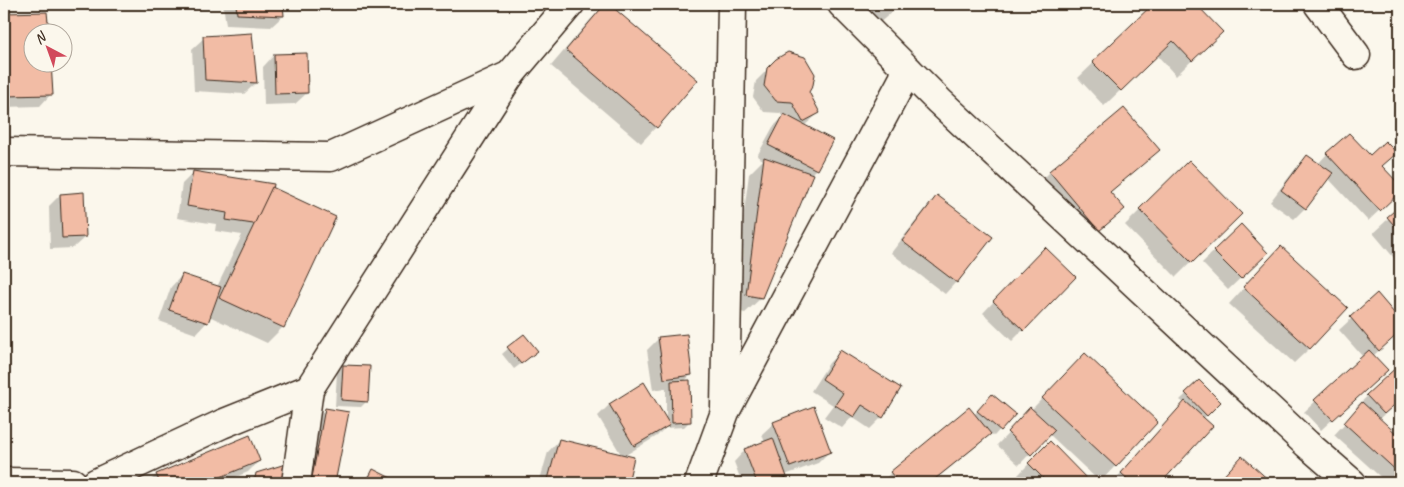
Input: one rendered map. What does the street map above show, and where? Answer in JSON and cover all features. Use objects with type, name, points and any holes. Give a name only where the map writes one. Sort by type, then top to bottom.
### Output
[{"type":"street","points":[[296,483],[309,389],[510,76],[570,4]]},
{"type":"street","points":[[725,412],[732,4]]},
{"type":"street","points":[[842,4],[939,101],[1307,444],[1352,483]]},
{"type":"street","points":[[1318,4],[1356,54]]},
{"type":"street","points":[[699,483],[725,412],[908,70]]},
{"type":"street","points":[[4,152],[331,157],[510,76]]},
{"type":"street","points":[[96,483],[222,424],[309,389]]},
{"type":"street","points":[[4,482],[73,483]]},
{"type":"building","points":[[236,4],[283,4],[284,16],[237,14]]},
{"type":"building","points":[[605,4],[609,4],[698,80],[657,128],[566,50]]},
{"type":"building","points":[[1153,4],[1196,4],[1223,32],[1192,61],[1173,41],[1121,91],[1092,62]]},
{"type":"building","points":[[47,12],[48,22],[22,22],[22,72],[52,72],[53,95],[6,96],[4,13]]},
{"type":"building","points":[[252,33],[257,83],[205,80],[203,36]]},
{"type":"building","points":[[788,52],[805,57],[815,74],[813,85],[809,92],[820,113],[803,122],[792,102],[776,101],[764,86],[767,68],[776,59]]},
{"type":"building","points":[[307,53],[308,93],[275,94],[274,54]]},
{"type":"building","points":[[1124,108],[1160,150],[1110,192],[1125,209],[1099,231],[1049,171]]},
{"type":"building","points":[[784,114],[833,140],[817,170],[768,145]]},
{"type":"building","points":[[1349,133],[1370,155],[1385,141],[1397,153],[1382,166],[1400,185],[1400,192],[1380,211],[1326,153]]},
{"type":"building","points":[[1307,155],[1333,173],[1306,209],[1281,190]]},
{"type":"building","points":[[764,157],[813,174],[762,298],[746,295]]},
{"type":"building","points":[[1189,160],[1242,214],[1192,263],[1139,209]]},
{"type":"building","points":[[193,171],[274,184],[267,226],[226,220],[227,213],[187,206]]},
{"type":"building","points":[[272,187],[336,217],[284,328],[219,298]]},
{"type":"building","points":[[84,192],[86,237],[62,238],[60,194]]},
{"type":"building","points":[[937,195],[993,237],[957,283],[902,241]]},
{"type":"building","points":[[1400,206],[1400,232],[1387,217]]},
{"type":"building","points":[[1241,224],[1268,253],[1241,279],[1213,251]]},
{"type":"building","points":[[1281,246],[1348,308],[1310,349],[1243,287]]},
{"type":"building","points":[[1045,247],[1076,277],[1024,331],[993,301]]},
{"type":"building","points":[[182,274],[221,287],[208,323],[169,310]]},
{"type":"building","points":[[1377,293],[1400,320],[1400,332],[1379,351],[1350,317]]},
{"type":"building","points":[[524,334],[538,351],[521,364],[507,347]]},
{"type":"building","points":[[687,334],[692,375],[664,379],[658,337]]},
{"type":"building","points":[[840,350],[901,388],[883,418],[862,405],[854,417],[835,405],[843,393],[822,379]]},
{"type":"building","points":[[1369,350],[1388,370],[1333,420],[1314,400]]},
{"type":"building","points":[[1085,353],[1158,422],[1116,467],[1042,398]]},
{"type":"building","points":[[1400,364],[1400,400],[1384,414],[1366,395]]},
{"type":"building","points":[[343,365],[370,366],[368,402],[341,400]]},
{"type":"building","points":[[690,380],[691,422],[672,423],[671,381]]},
{"type":"building","points":[[1199,380],[1221,402],[1207,416],[1185,393]]},
{"type":"building","points":[[644,382],[670,425],[634,446],[609,404]]},
{"type":"building","points":[[992,394],[1016,414],[1001,431],[977,411]]},
{"type":"building","points":[[1185,401],[1213,426],[1161,483],[1132,483],[1121,473]]},
{"type":"building","points":[[1362,402],[1400,437],[1400,474],[1344,423]]},
{"type":"building","points":[[814,406],[831,452],[790,467],[773,422]]},
{"type":"building","points":[[969,407],[991,434],[930,483],[899,483],[890,472]]},
{"type":"building","points":[[1030,407],[1055,430],[1031,455],[1007,432]]},
{"type":"building","points":[[325,408],[349,412],[335,483],[311,483]]},
{"type":"building","points":[[250,435],[260,461],[206,483],[160,483],[156,474]]},
{"type":"building","points":[[773,438],[787,477],[771,483],[757,483],[744,449]]},
{"type":"building","points":[[559,439],[634,457],[628,483],[547,483]]},
{"type":"building","points":[[1050,441],[1091,483],[1048,483],[1028,463]]},
{"type":"building","points":[[1242,456],[1272,483],[1217,483]]},
{"type":"building","points":[[289,463],[285,483],[254,483],[256,473]]},
{"type":"building","points":[[373,469],[401,483],[366,483]]}]
